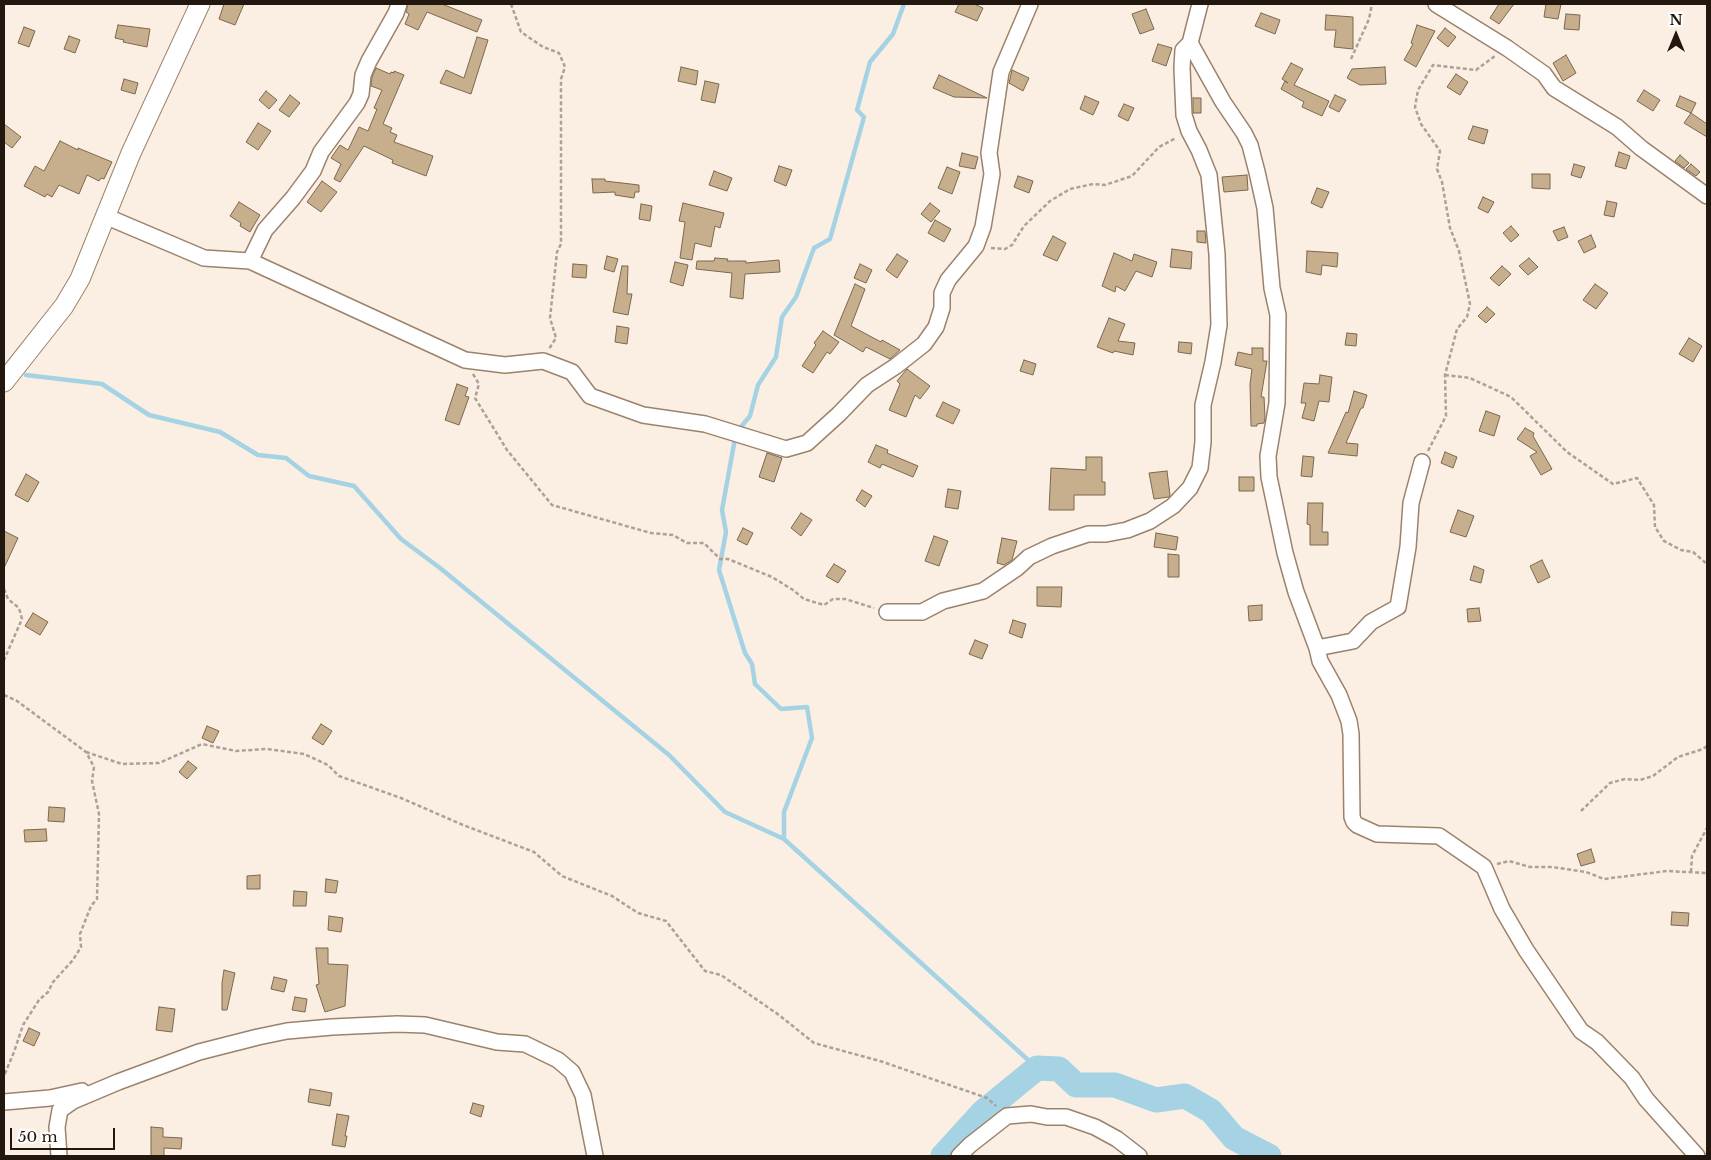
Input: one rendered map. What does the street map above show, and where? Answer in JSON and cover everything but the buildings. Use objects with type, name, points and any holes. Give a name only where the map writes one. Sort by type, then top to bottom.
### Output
[{"type":"street","points":[[4,382],[64,306],[80,279],[131,153],[200,4]]},
{"type":"street","points":[[250,260],[265,230],[293,198],[313,171],[321,152],[357,103],[361,94],[363,76],[368,62],[396,13],[399,4]]},
{"type":"street","points":[[105,216],[204,258],[250,260],[465,360],[505,365],[543,361],[572,372],[590,396],[643,415],[705,424],[786,449],[807,443],[867,385],[896,366],[924,344],[936,327],[942,308],[942,293],[948,280],[976,246],[983,227],[992,174],[989,153],[1001,72],[1030,4]]},
{"type":"street","points":[[887,612],[922,612],[944,601],[983,591],[1017,568],[1029,557],[1052,546],[1088,534],[1106,534],[1127,530],[1150,520],[1173,506],[1190,488],[1200,468],[1203,442],[1203,405],[1214,362],[1219,325],[1215,224],[1209,175],[1189,131],[1184,115],[1183,50],[1190,43],[1200,4]]},
{"type":"street","points":[[1436,4],[1544,74],[1554,88],[1617,127],[1641,148],[1707,196]]},
{"type":"street","points":[[1190,43],[1223,102],[1244,133],[1250,145],[1257,172],[1264,208],[1272,288],[1278,315],[1278,403],[1268,456],[1269,477],[1285,553],[1294,584],[1320,661],[1342,702],[1349,720],[1352,817],[1354,822],[1377,834],[1439,836],[1484,867],[1502,909],[1526,950],[1580,1031],[1597,1042],[1632,1078],[1646,1099],[1697,1156]]},
{"type":"street","points":[[1317,648],[1353,641],[1371,622],[1398,607],[1408,547],[1411,503],[1422,462]]},
{"type":"street","points":[[58,1156],[57,1127],[60,1110],[73,1101],[118,1082],[199,1052],[286,1031],[397,1024],[425,1025],[497,1042],[525,1044],[558,1060],[572,1072],[583,1095],[595,1156]]},
{"type":"street","points":[[4,1102],[50,1098],[118,1082]]},
{"type":"street","points":[[960,1156],[970,1145],[1007,1116],[1031,1114],[1047,1118],[1066,1117],[1117,1139],[1139,1156]]},
{"type":"path","points":[[511,4],[520,32],[543,47],[559,53],[565,67],[561,79],[561,244],[557,252],[550,318],[556,338],[543,361]]},
{"type":"path","points":[[1351,59],[1369,19],[1372,4]]},
{"type":"path","points":[[1422,462],[1446,416],[1445,375],[1457,329],[1467,317],[1470,304],[1459,251],[1450,228],[1442,182],[1437,169],[1440,151],[1421,124],[1415,107],[1418,90],[1433,65],[1476,70],[1506,48]]},
{"type":"path","points":[[976,246],[1005,249],[1012,245],[1024,226],[1050,200],[1070,189],[1093,184],[1105,185],[1132,176],[1158,147],[1189,131]]},
{"type":"path","points":[[465,360],[479,384],[475,398],[507,450],[552,505],[651,533],[673,535],[687,543],[704,543],[720,558],[728,558],[772,578],[804,599],[824,604],[833,599],[846,599],[887,612]]},
{"type":"path","points":[[1445,375],[1470,378],[1511,397],[1567,452],[1613,484],[1637,478],[1654,505],[1655,527],[1664,541],[1681,550],[1693,552],[1707,564]]},
{"type":"path","points":[[4,589],[8,599],[19,608],[22,619],[4,660]]},
{"type":"path","points":[[4,695],[17,701],[86,752],[122,764],[159,762],[202,744],[236,751],[267,749],[304,754],[328,765],[339,776],[401,798],[463,825],[534,852],[562,876],[612,896],[638,913],[666,920],[705,971],[721,975],[779,1015],[814,1043],[880,1061],[987,1098],[1007,1116]]},
{"type":"path","points":[[1581,811],[1610,783],[1624,779],[1640,780],[1652,776],[1678,757],[1707,746]]},
{"type":"path","points":[[4,1076],[23,1025],[39,1000],[48,992],[53,982],[73,960],[80,947],[80,934],[97,899],[97,852],[100,814],[92,781],[94,767],[86,752]]},
{"type":"path","points":[[1691,873],[1692,856],[1707,828]]},
{"type":"path","points":[[1484,867],[1509,861],[1530,867],[1552,867],[1586,872],[1604,879],[1667,871],[1707,873]]},
{"type":"waterway","points":[[784,839],[784,812],[812,738],[807,707],[781,709],[755,684],[752,664],[745,653],[719,570],[726,532],[722,510],[736,433],[750,416],[758,385],[776,357],[782,317],[796,297],[814,248],[830,239],[864,117],[857,110],[870,62],[893,34],[904,4]]},
{"type":"waterway","points":[[26,375],[102,384],[149,415],[220,432],[258,455],[286,458],[309,476],[354,486],[401,539],[440,568],[669,755],[725,812],[784,839],[1037,1068]]},
{"type":"waterway","points":[[943,1156],[983,1112],[1037,1068],[1059,1069],[1076,1085],[1115,1085],[1156,1100],[1185,1096],[1211,1111],[1234,1138],[1269,1156]]}]
